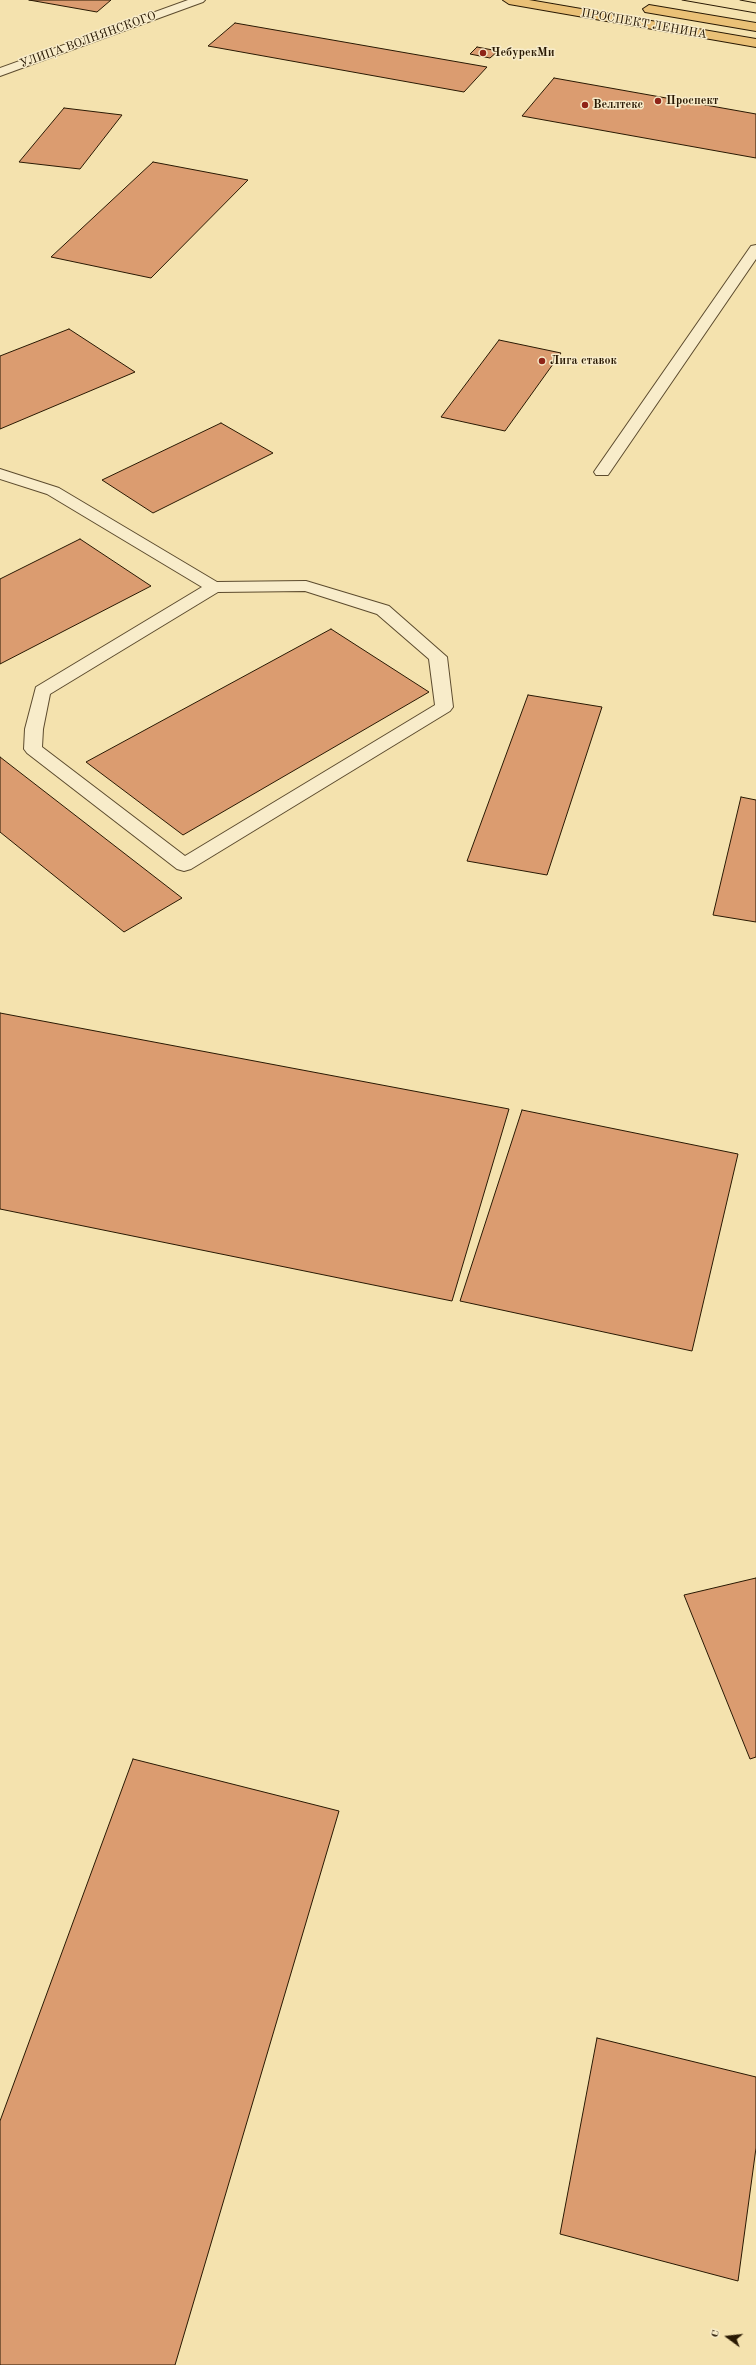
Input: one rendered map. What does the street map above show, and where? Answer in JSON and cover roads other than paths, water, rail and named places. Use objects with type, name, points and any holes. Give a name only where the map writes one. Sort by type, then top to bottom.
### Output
[{"type":"main road","name":"ПРОСПЕКТ ЛЕНИНА","points":[[508,0],[756,43]]},
{"type":"main road","name":"ПРОСПЕКТ ЛЕНИНА","points":[[635,6],[756,27]]},
{"type":"street","name":"УЛИЦА ВОЛНЯНСКОГО","points":[[0,72],[199,0]]},
{"type":"street","points":[[602,472],[756,249]]},
{"type":"street","points":[[0,474],[53,491],[214,587],[306,586],[382,610],[438,657],[444,707],[184,865],[33,749],[34,729],[42,691],[214,587]]},
{"type":"tram line","points":[[682,0],[756,13]]},
{"type":"tram line","points":[[740,0],[756,3]]},
{"type":"place","name":"ЧебурекМи","points":[[483,53]]},
{"type":"place","name":"Проспект","points":[[658,101]]},
{"type":"place","name":"Веллтекс","points":[[585,105]]},
{"type":"place","name":"Лига ставок","points":[[542,361]]}]
